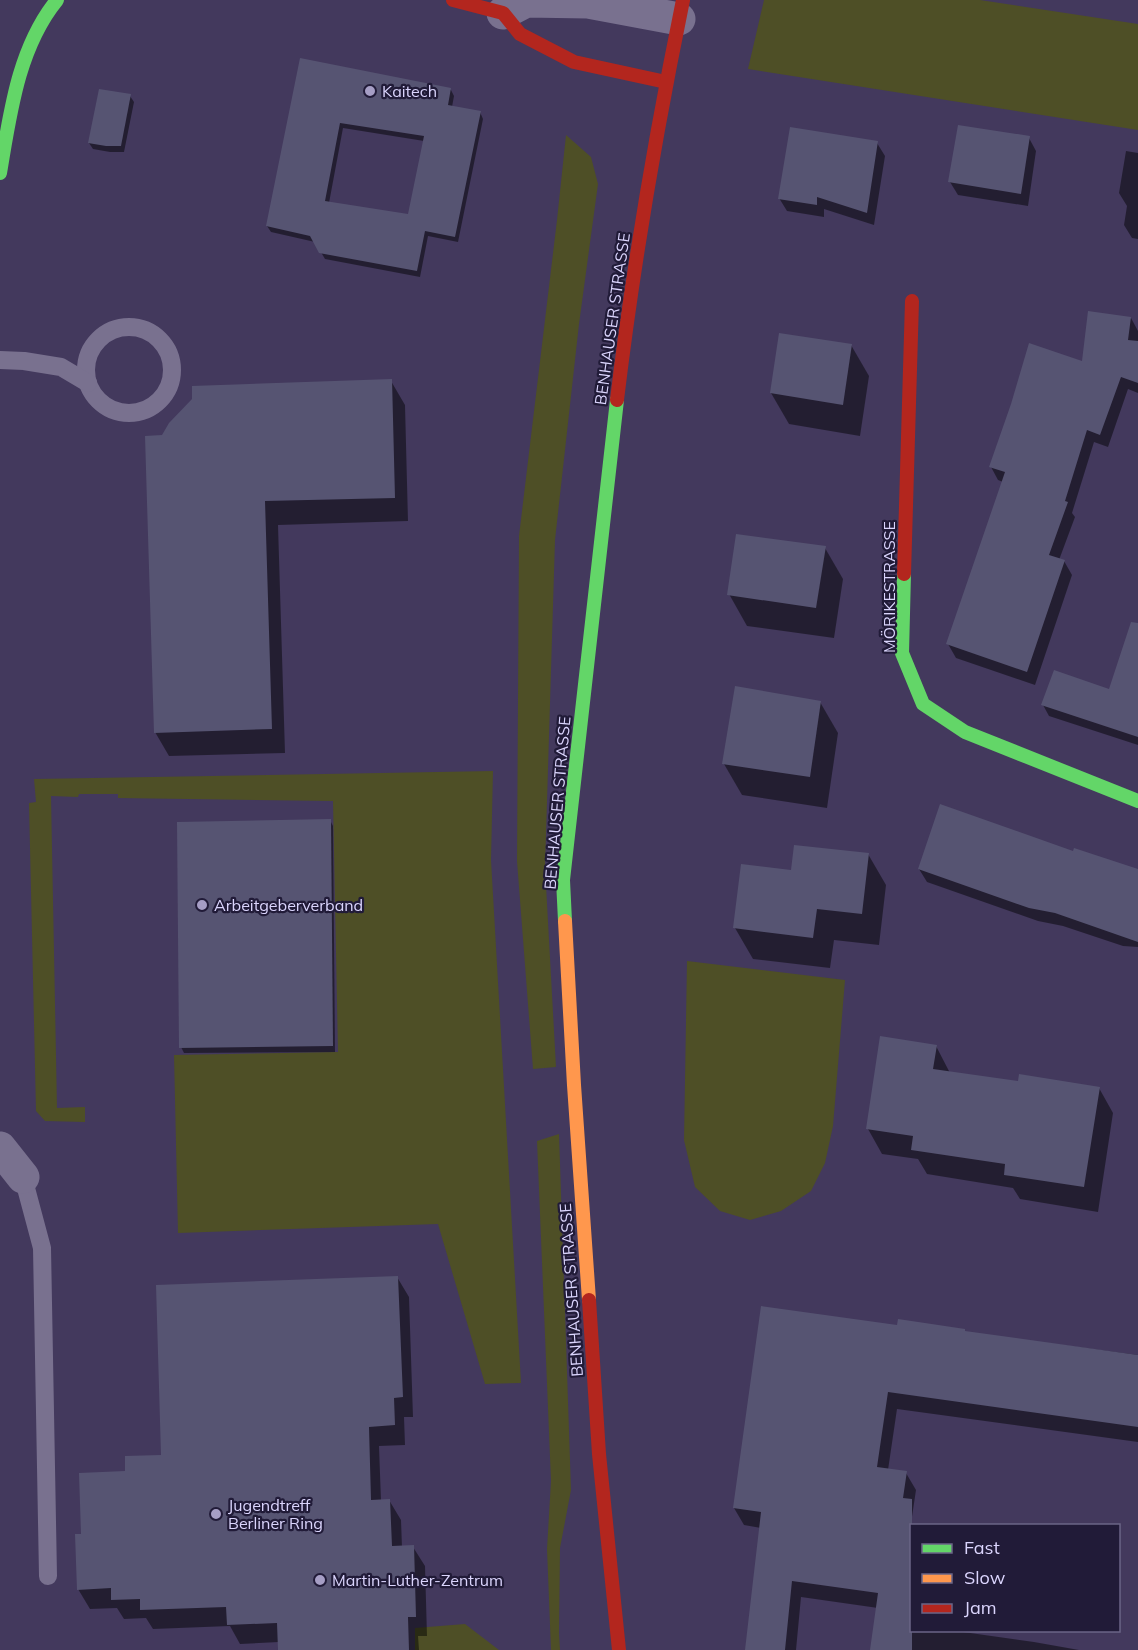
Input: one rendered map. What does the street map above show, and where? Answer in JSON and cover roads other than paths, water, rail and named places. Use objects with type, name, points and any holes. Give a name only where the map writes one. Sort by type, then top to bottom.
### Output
[{"type":"main road","points":[[0,173],[10,111],[28,49],[44,16],[57,0]]},
{"type":"main road","points":[[457,0],[503,13],[520,34],[574,62],[666,82]]},
{"type":"main road","name":"BENHAUSER STRASSE","points":[[619,1650],[598,1443],[563,880],[625,334],[666,82],[681,9]]},
{"type":"main road","name":"MÖRIKESTRASSE","points":[[912,301],[902,653],[923,704],[965,732],[1138,801]]},
{"type":"street","points":[[503,13],[526,1],[588,2],[681,9]]},
{"type":"street","points":[[0,1148],[23,1177]]},
{"type":"lane","points":[[0,360],[61,366],[87,382],[93,394],[102,404],[124,413],[137,413],[154,405],[168,391],[173,378],[173,364],[168,350],[149,330],[135,326],[120,327],[107,332],[96,342],[89,354],[86,369],[87,382]]},
{"type":"lane","points":[[23,1177],[42,1248],[48,1576]]},
{"type":"place","name":"Kaitech","points":[[370,91]]},
{"type":"place","name":"Arbeitgeberverband","points":[[202,905]]},
{"type":"place","name":"Jugendtreff Berliner Ring","points":[[216,1514]]},
{"type":"place","name":"Martin-Luther-Zentrum","points":[[320,1580]]}]
